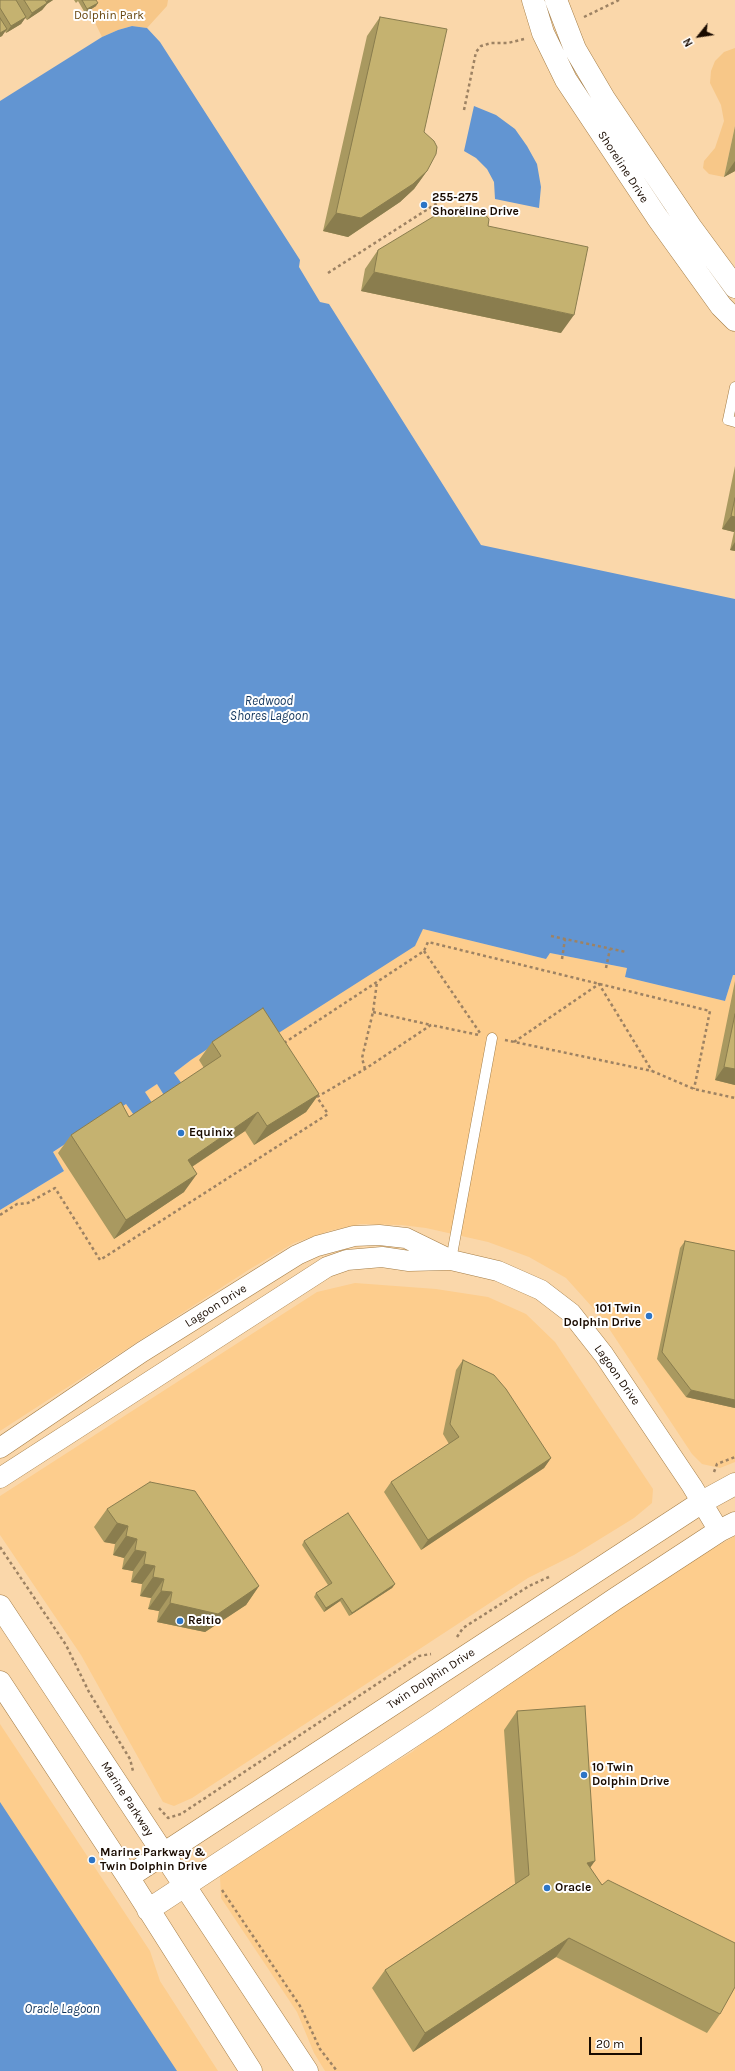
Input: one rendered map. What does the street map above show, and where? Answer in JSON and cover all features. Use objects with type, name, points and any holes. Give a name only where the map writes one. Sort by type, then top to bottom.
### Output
[{"type":"main road","name":"Shoreline Drive","points":[[533,0],[543,33],[566,80],[657,217],[721,306],[735,320]]},
{"type":"main road","name":"Shoreline Drive","points":[[556,0],[575,49],[605,100],[690,226],[735,287]]},
{"type":"main road","name":"Twin Dolphin Drive","points":[[128,1877],[702,1502],[735,1484]]},
{"type":"main road","points":[[148,1910],[727,1527]]},
{"type":"main road","name":"Marine Parkway","points":[[0,1606],[307,2071]]},
{"type":"main road","points":[[0,1682],[128,1877],[252,2071]]},
{"type":"street","name":"Lagoon Drive","points":[[0,1448],[142,1352],[292,1258],[317,1246],[354,1236],[380,1235],[406,1238],[451,1260],[505,1274],[541,1290],[571,1313],[604,1355],[702,1502],[727,1527]]},
{"type":"street","name":"Lagoon Drive","points":[[0,1478],[327,1267],[347,1260],[374,1258],[409,1261],[451,1260]]},
{"type":"lane","points":[[735,388],[728,420],[735,422]]},
{"type":"lane","points":[[451,1260],[492,1038]]},
{"type":"path","points":[[583,17],[619,0]]},
{"type":"path","points":[[464,110],[476,52],[482,46],[491,43],[508,43],[530,37]]},
{"type":"path","points":[[328,273],[442,200]]},
{"type":"path","points":[[551,936],[626,952]]},
{"type":"path","points":[[562,959],[565,939]]},
{"type":"path","points":[[287,1050],[283,1043],[424,951],[428,942],[710,1011],[694,1089]]},
{"type":"path","points":[[606,968],[610,949]]},
{"type":"path","points":[[373,1012],[481,1035],[424,951]]},
{"type":"path","points":[[365,1069],[362,1058],[373,1012],[377,982]]},
{"type":"path","points":[[514,1042],[599,984]]},
{"type":"path","points":[[599,984],[652,1071]]},
{"type":"path","points":[[317,1097],[365,1069],[431,1025]]},
{"type":"path","points":[[492,1038],[652,1071],[694,1089],[735,1098]]},
{"type":"path","points":[[0,1215],[17,1204],[28,1204],[55,1188],[100,1260],[328,1114],[313,1091]]},
{"type":"path","points":[[714,1472],[717,1464],[735,1457]]},
{"type":"path","points":[[0,1547],[66,1645],[89,1692],[130,1759],[137,1777]]},
{"type":"path","points":[[156,1804],[168,1818],[180,1814],[419,1656],[430,1654]]},
{"type":"path","points":[[222,1890],[300,2006],[320,2049],[337,2071]]},
{"type":"shaded area","points":[[423,929],[546,959],[550,953],[627,968],[625,977],[725,1001],[733,975],[735,975],[735,1462],[720,1468],[702,1464],[692,1454],[602,1318],[566,1278],[529,1257],[488,1242],[426,1228],[401,1225],[360,1224],[329,1231],[294,1243],[250,1269],[0,1431],[0,1210],[64,1171],[52,1153],[126,1104],[136,1118],[145,1092],[157,1084],[167,1100],[174,1073],[191,1060],[250,1021]]},
{"type":"shaded area","points":[[355,1283],[436,1289],[488,1297],[526,1314],[555,1342],[653,1489],[652,1503],[634,1518],[574,1555],[528,1578],[192,1798],[174,1806],[163,1802],[81,1655],[0,1535],[0,1496],[317,1292]]},
{"type":"shaded area","points":[[735,1536],[735,2071],[325,2071],[314,2053],[297,2012],[221,1898],[220,1877],[232,1861],[412,1752],[467,1707],[677,1569]]},
{"type":"shaded area","name":"Oracle Lagoon","points":[[0,1724],[150,1951],[160,1981],[218,2071],[0,2071]]},
{"type":"green space","name":"Dolphin Park","points":[[84,0],[168,0],[167,6],[147,28],[132,26],[102,37]]},
{"type":"green space","points":[[735,48],[735,126],[724,177],[709,174],[703,168],[704,161],[715,148],[724,121],[721,105],[710,83],[711,71],[715,61],[724,52]]},
{"type":"water","name":"Redwood Shores Lagoon","points":[[132,26],[147,28],[160,42],[300,260],[299,267],[320,302],[329,304],[481,545],[735,599],[735,975],[733,975],[725,1001],[625,977],[627,968],[550,953],[546,959],[423,929],[415,946],[266,1041],[250,1021],[191,1060],[174,1073],[185,1088],[167,1100],[157,1084],[145,1092],[154,1106],[136,1118],[126,1104],[53,1152],[64,1171],[0,1210],[0,101],[102,37]]},
{"type":"water","points":[[474,106],[496,115],[515,129],[527,146],[537,164],[541,187],[539,208],[495,199],[494,182],[487,169],[476,158],[464,151]]},
{"type":"water","name":"Oracle Lagoon","points":[[0,1802],[177,2071],[0,2071]]},
{"type":"building","points":[[0,0],[16,0],[26,17],[11,26],[0,8]]},
{"type":"building","points":[[24,0],[45,0],[47,3],[32,13]]},
{"type":"building","points":[[82,0],[96,0],[98,3],[87,9]]},
{"type":"building","points":[[380,17],[447,29],[424,132],[434,141],[437,147],[436,154],[427,171],[413,184],[361,218],[336,213]]},
{"type":"building","points":[[0,18],[7,29],[0,33]]},
{"type":"building","points":[[461,207],[483,212],[489,219],[488,226],[588,247],[574,315],[374,272],[378,250],[436,215]]},
{"type":"building","points":[[735,498],[735,517],[731,516]]},
{"type":"building","name":"Equinix","points":[[263,1008],[319,1094],[267,1126],[258,1112],[188,1160],[197,1174],[126,1220],[71,1135],[121,1102],[129,1117],[221,1056],[212,1042]]},
{"type":"building","points":[[735,1014],[735,1069],[724,1067]]},
{"type":"building","points":[[685,1241],[735,1251],[735,1400],[691,1390],[662,1352]]},
{"type":"building","points":[[463,1360],[494,1375],[506,1389],[551,1458],[428,1540],[391,1482],[459,1437],[450,1424]]},
{"type":"building","points":[[150,1482],[195,1491],[259,1586],[218,1614],[170,1603],[172,1592],[161,1591],[164,1579],[153,1577],[155,1566],[144,1564],[146,1552],[135,1550],[137,1539],[126,1536],[128,1526],[117,1523],[107,1509]]},
{"type":"building","points":[[348,1513],[395,1584],[352,1613],[342,1598],[326,1608],[316,1593],[332,1583],[304,1541]]},
{"type":"building","name":"Oracle","points":[[585,1706],[595,1861],[587,1863],[602,1885],[608,1880],[735,1943],[735,1987],[720,2014],[569,1938],[425,2033],[385,1970],[529,1875],[517,1711]]},
{"type":"place","name":"255-275 Shoreline Drive","points":[[424,205]]},
{"type":"place","name":"Equinix","points":[[181,1133]]},
{"type":"place","name":"101 Twin Dolphin Drive","points":[[649,1316]]},
{"type":"place","name":"Reltio","points":[[180,1621]]},
{"type":"place","name":"10 Twin Dolphin Drive","points":[[584,1775]]},
{"type":"place","name":"Marine Parkway & Twin Dolphin Drive","points":[[92,1860]]},
{"type":"place","name":"Oracle","points":[[547,1888]]}]
